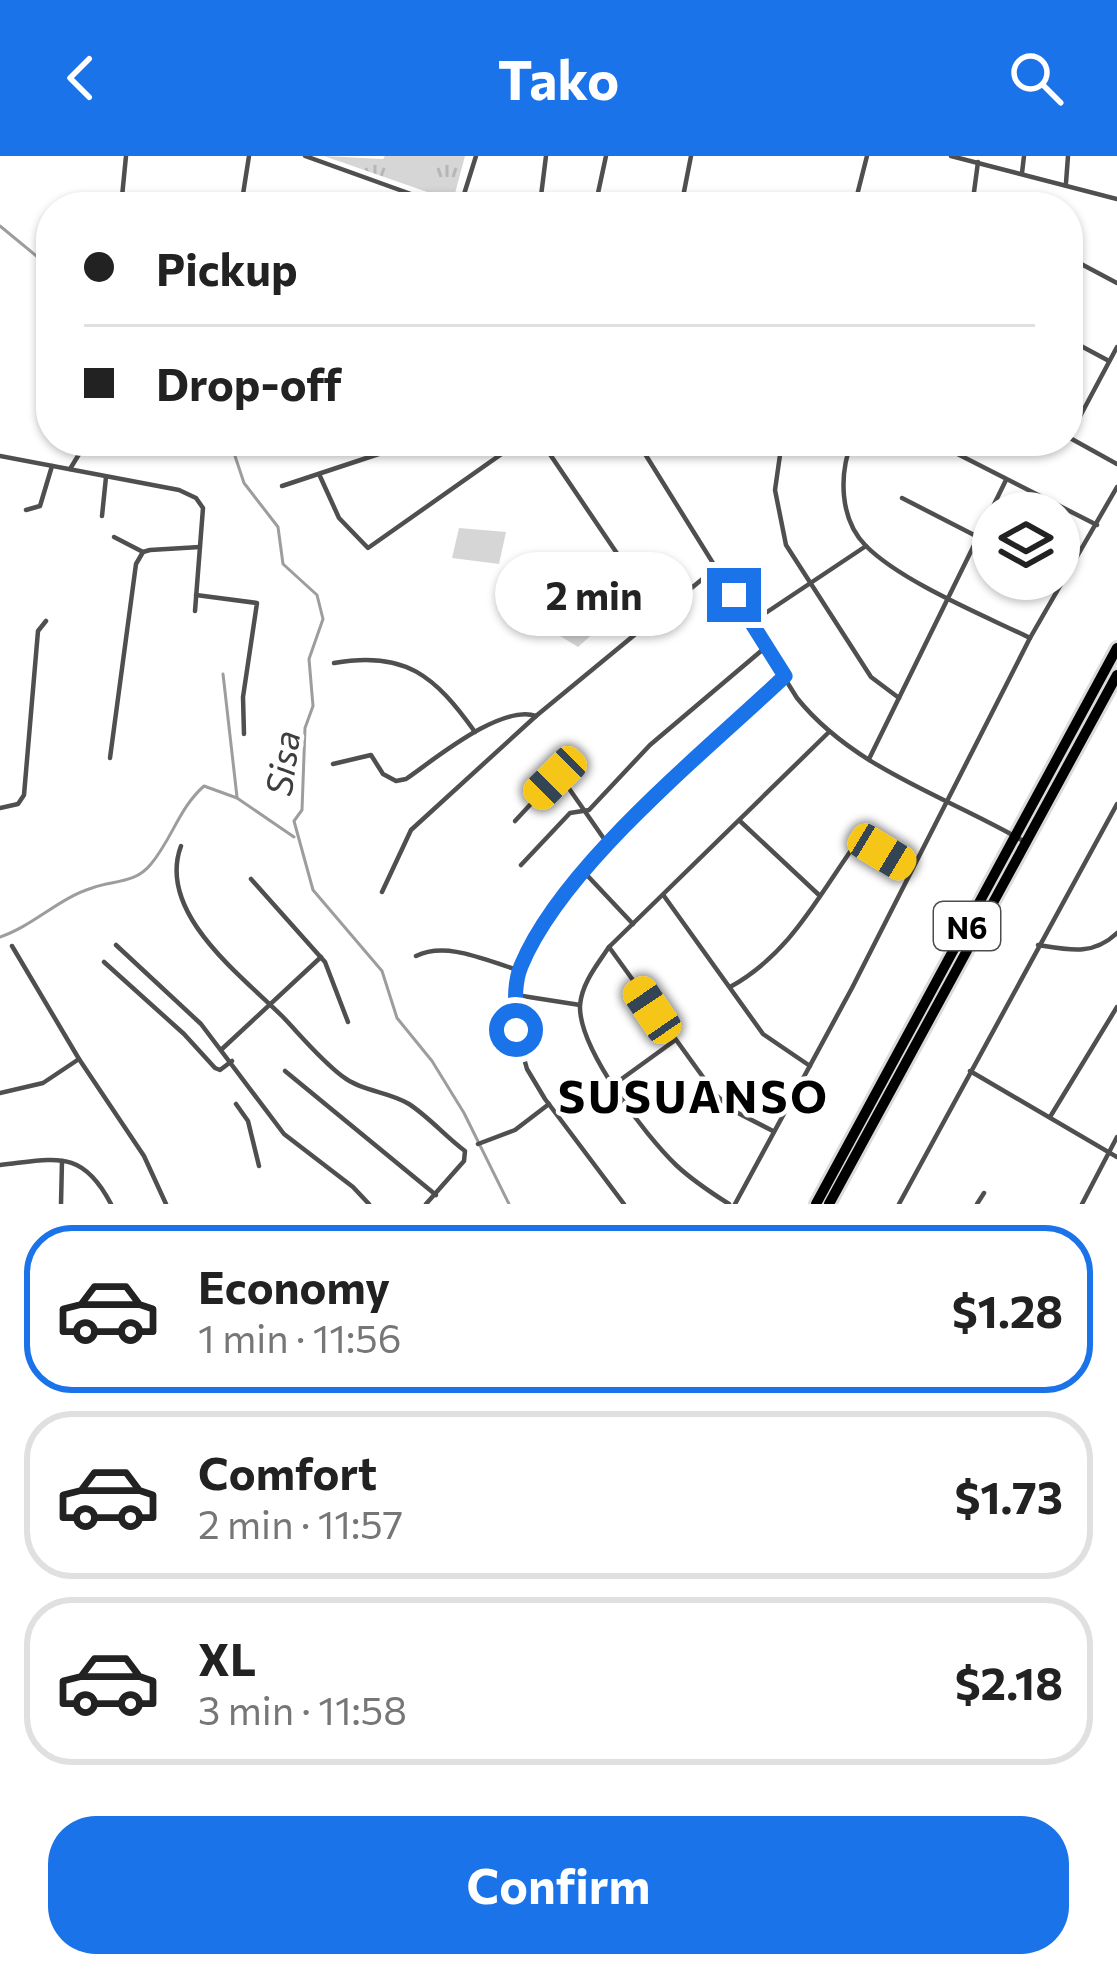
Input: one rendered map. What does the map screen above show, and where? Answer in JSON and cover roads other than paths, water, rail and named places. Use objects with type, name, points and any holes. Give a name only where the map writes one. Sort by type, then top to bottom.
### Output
[{"type":"highway","name":"N6","points":[[829,1204],[1117,648]]},
{"type":"highway","name":"N6","points":[[816,1204],[1117,675]]},
{"type":"street","points":[[123,192],[126,156]]},
{"type":"street","points":[[244,192],[249,156]]},
{"type":"street","points":[[305,156],[405,192]]},
{"type":"street","points":[[465,192],[476,156]]},
{"type":"street","points":[[542,192],[546,156]]},
{"type":"street","points":[[599,192],[606,156]]},
{"type":"street","points":[[683,192],[691,156]]},
{"type":"street","points":[[858,192],[867,156]]},
{"type":"street","points":[[951,156],[1117,200]]},
{"type":"street","points":[[1022,173],[1024,156]]},
{"type":"street","points":[[1066,183],[1068,156]]},
{"type":"street","points":[[975,192],[978,162]]},
{"type":"street","points":[[1083,265],[1117,283]]},
{"type":"street","points":[[1083,347],[1109,361]]},
{"type":"street","points":[[1083,409],[1117,347]]},
{"type":"street","points":[[1083,445],[1117,464]]},
{"type":"street","points":[[0,456],[179,490],[196,498],[202,508],[195,611]]},
{"type":"street","points":[[70,469],[78,456]]},
{"type":"street","points":[[282,486],[373,456]]},
{"type":"street","points":[[320,474],[340,518],[368,548],[499,456]]},
{"type":"street","points":[[551,456],[658,614]]},
{"type":"street","points":[[648,456],[797,698],[829,732],[869,759],[1021,840]]},
{"type":"street","points":[[780,456],[775,490],[786,545],[871,677],[899,698]]},
{"type":"street","points":[[848,456],[843,488],[848,512],[866,546],[886,562],[1030,638]]},
{"type":"street","points":[[960,456],[1097,525]]},
{"type":"street","points":[[26,510],[40,506],[52,466]]},
{"type":"street","points":[[102,516],[106,477]]},
{"type":"street","points":[[1000,492],[1006,480]]},
{"type":"street","points":[[829,732],[609,946],[588,978],[580,1004],[584,1036],[659,1147],[689,1176],[732,1204],[810,1066],[1030,638],[1117,488]]},
{"type":"street","points":[[902,499],[972,534]]},
{"type":"street","points":[[114,537],[143,552],[200,547]]},
{"type":"street","points":[[752,622],[866,546]]},
{"type":"street","points":[[869,759],[972,550]]},
{"type":"street","points":[[110,758],[136,563],[143,552]]},
{"type":"street","points":[[382,892],[411,830],[536,716],[717,568]]},
{"type":"street","points":[[196,596],[257,603],[243,697],[244,734]]},
{"type":"street","points":[[0,808],[18,804],[24,795],[38,631],[46,621]]},
{"type":"street","points":[[521,866],[570,812],[583,812],[604,795],[650,745],[766,646]]},
{"type":"street","points":[[334,663],[366,659],[411,665],[475,732]]},
{"type":"street","points":[[624,1204],[527,1069],[516,1030],[518,970],[584,872],[785,676]]},
{"type":"street","points":[[333,764],[371,755],[382,774],[395,781],[406,779],[475,732],[515,713],[536,716]]},
{"type":"street","points":[[515,821],[558,777],[609,846]]},
{"type":"street","points":[[899,1204],[1117,804]]},
{"type":"street","points":[[740,822],[819,895]]},
{"type":"street","points":[[730,987],[756,973],[782,950],[859,844],[911,869]]},
{"type":"street","points":[[181,846],[176,879],[192,918],[271,1005],[342,1076],[365,1090],[406,1102],[465,1151],[464,1162],[426,1204]]},
{"type":"street","points":[[584,872],[633,924]]},
{"type":"street","points":[[251,879],[321,957],[348,1022]]},
{"type":"street","points":[[664,896],[764,1034],[810,1066]]},
{"type":"street","points":[[1038,945],[1091,950],[1104,946],[1117,933]]},
{"type":"street","points":[[116,945],[201,1024],[284,1134],[369,1204]]},
{"type":"street","points":[[12,946],[144,1156],[166,1204]]},
{"type":"street","points":[[609,946],[716,1095],[734,1111],[773,1130]]},
{"type":"street","points":[[416,956],[446,950],[518,970]]},
{"type":"street","points":[[222,1049],[321,957]]},
{"type":"street","points":[[104,962],[215,1068],[220,1070],[232,1061]]},
{"type":"street","points":[[516,994],[580,1004]]},
{"type":"street","points":[[1050,1117],[1117,1007]]},
{"type":"street","points":[[614,1084],[674,1041]]},
{"type":"street","points":[[0,1093],[43,1083],[80,1059]]},
{"type":"street","points":[[285,1071],[436,1195]]},
{"type":"street","points":[[970,1071],[1117,1157]]},
{"type":"street","points":[[236,1104],[248,1121],[259,1166]]},
{"type":"street","points":[[478,1144],[515,1130],[549,1104]]},
{"type":"street","points":[[248,1121],[264,1108]]},
{"type":"street","points":[[1082,1204],[1117,1137]]},
{"type":"street","points":[[0,1166],[62,1161],[93,1173],[111,1204]]},
{"type":"street","points":[[62,1161],[62,1204]]},
{"type":"street","points":[[977,1204],[984,1193]]},
{"type":"waterway","name":"Sisa","points":[[0,226],[36,256]]},
{"type":"waterway","name":"Sisa","points":[[235,456],[244,483],[278,527],[283,564],[317,595],[323,619],[309,659],[313,706],[305,728],[302,810],[294,821],[313,890],[382,971],[397,1018],[432,1061],[464,1113],[509,1204]]},
{"type":"waterway","points":[[223,674],[237,797]]},
{"type":"waterway","points":[[0,937],[80,893],[145,870],[204,786],[237,798],[294,837]]},
{"type":"district","name":"SUSUANSO","points":[[694,1094]]}]
